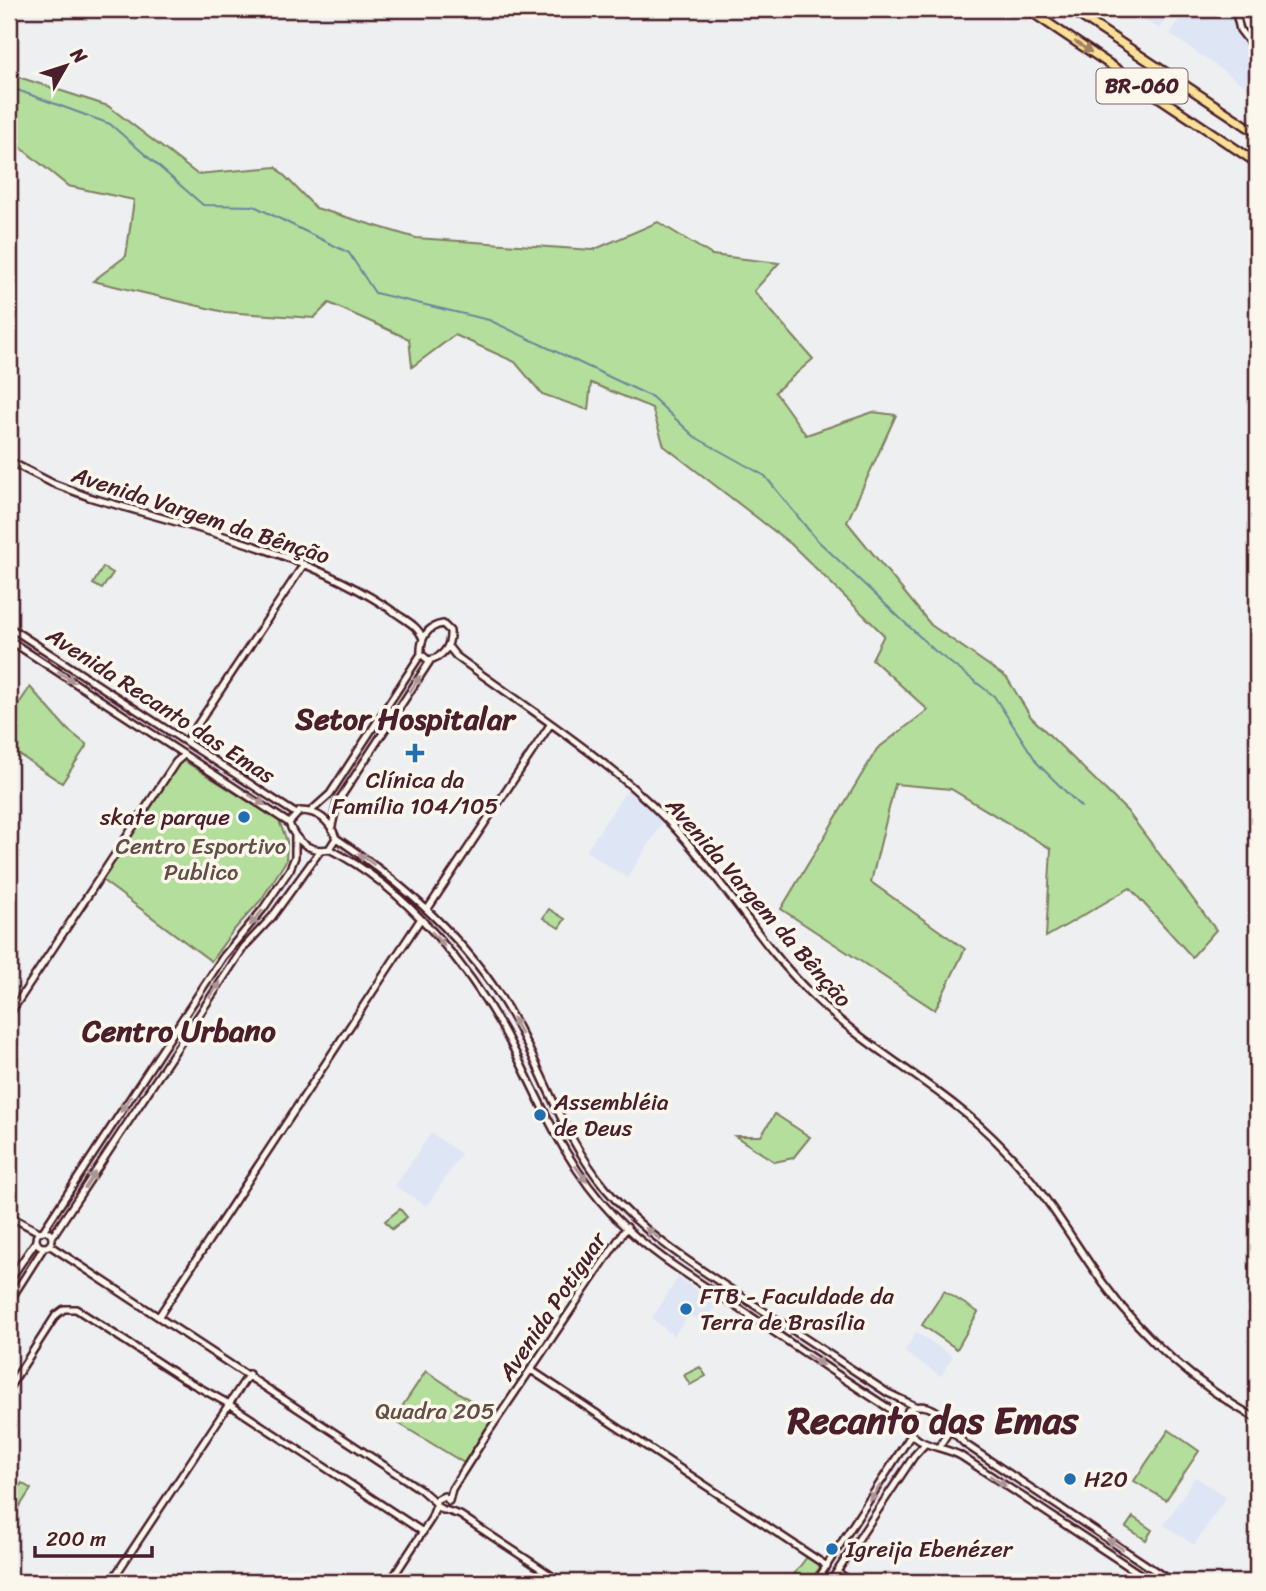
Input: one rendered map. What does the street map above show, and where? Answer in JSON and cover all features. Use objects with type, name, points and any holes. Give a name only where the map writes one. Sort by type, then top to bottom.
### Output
[{"type":"highway","name":"BR-060","points":[[1027,9],[1257,163]]},
{"type":"highway","name":"BR-060","points":[[1070,9],[1257,134]]},
{"type":"street","points":[[1236,9],[1240,30],[1257,52]]},
{"type":"street","points":[[1242,9],[1247,26],[1257,37]]},
{"type":"street","name":"Avenida Vargem da Bênção","points":[[9,461],[51,483],[89,497],[304,564],[367,594],[416,628],[423,639]]},
{"type":"street","points":[[188,743],[304,564]]},
{"type":"street","points":[[416,628],[430,629],[441,624],[448,627],[451,635],[446,649],[430,661],[337,803],[332,826],[336,838],[390,877],[427,909],[490,983],[504,1003],[568,1137],[624,1209],[679,1254],[895,1398],[937,1411],[965,1444],[1172,1582]]},
{"type":"street","name":"Avenida Recanto das Emas","points":[[9,626],[295,813]]},
{"type":"street","points":[[15,1293],[9,1283],[38,1236],[223,957],[263,909],[290,870],[295,857],[295,837],[289,823],[295,813],[311,811],[326,800],[421,654],[423,639],[430,629]]},
{"type":"street","name":"Avenida Recanto das Emas","points":[[9,640],[289,823]]},
{"type":"street","name":"Avenida Vargem da Bênção","points":[[446,649],[617,774],[669,822],[812,995],[852,1033],[948,1098],[1002,1146],[1038,1188],[1109,1291],[1155,1343],[1208,1388],[1257,1419]]},
{"type":"street","points":[[421,654],[430,661]]},
{"type":"street","points":[[148,729],[152,728],[154,720]]},
{"type":"street","points":[[427,909],[550,725]]},
{"type":"street","points":[[158,737],[157,730],[164,728]]},
{"type":"street","points":[[168,744],[171,732]]},
{"type":"street","points":[[368,733],[378,741]]},
{"type":"street","points":[[9,1015],[181,753]]},
{"type":"street","points":[[350,763],[354,769],[359,770]]},
{"type":"street","points":[[311,811],[332,826]]},
{"type":"street","points":[[295,837],[308,847],[320,851],[330,849],[380,884],[420,920],[479,989],[521,1063],[570,1159],[614,1216],[626,1227],[670,1262],[890,1409],[905,1424],[911,1435],[925,1444],[940,1445],[961,1456],[1152,1582]]},
{"type":"street","points":[[330,849],[336,838]]},
{"type":"street","points":[[9,1303],[244,947],[265,926],[320,851]]},
{"type":"street","points":[[380,884],[387,883],[390,877]]},
{"type":"street","points":[[392,894],[392,888],[398,884]]},
{"type":"street","points":[[159,1316],[420,920]]},
{"type":"street","points":[[479,989],[486,991],[490,983]]},
{"type":"street","points":[[492,1009],[496,1000],[504,1003]]},
{"type":"street","points":[[181,1020],[191,1025]]},
{"type":"street","points":[[167,1041],[171,1046],[177,1047]]},
{"type":"street","points":[[521,1063],[526,1058],[533,1061]]},
{"type":"street","points":[[533,1090],[540,1093],[544,1086]]},
{"type":"street","points":[[614,1216],[624,1209]]},
{"type":"street","points":[[9,1216],[420,1489],[438,1500],[449,1502],[460,1515],[561,1582]]},
{"type":"street","name":"Avenida Potiguar","points":[[390,1582],[432,1519],[438,1500],[461,1475],[626,1227]]},
{"type":"street","points":[[38,1236],[49,1243]]},
{"type":"street","points":[[670,1262],[677,1260],[679,1254]]},
{"type":"street","points":[[749,1315],[758,1312],[755,1306]]},
{"type":"street","points":[[9,1388],[56,1315],[64,1309],[73,1308],[229,1404],[423,1532]]},
{"type":"street","points":[[760,1323],[762,1315],[766,1313]]},
{"type":"street","points":[[531,1370],[827,1566]]},
{"type":"street","points":[[111,1582],[249,1374]]},
{"type":"street","points":[[905,1424],[905,1413],[915,1406]]},
{"type":"street","points":[[940,1445],[947,1438],[948,1426]]},
{"type":"street","points":[[816,1582],[911,1435]]},
{"type":"street","points":[[830,1582],[917,1451],[925,1444]]},
{"type":"street","name":"Avenida Potiguar","points":[[432,1519],[444,1510],[461,1475]]},
{"type":"street","points":[[438,1500],[444,1510],[460,1515]]},
{"type":"street","points":[[1054,1518],[1063,1515],[1062,1510]]},
{"type":"street","points":[[1067,1527],[1066,1520],[1072,1516]]},
{"type":"street","points":[[1140,1574],[1148,1572],[1149,1567]]},
{"type":"street","points":[[837,1572],[852,1582]]},
{"type":"shaded area","points":[[1173,9],[1159,29],[1132,11]]},
{"type":"shaded area","points":[[1186,9],[1233,9],[1243,40],[1257,56],[1257,94],[1170,34]]},
{"type":"shaded area","points":[[629,787],[664,821],[627,878],[586,851]]},
{"type":"shaded area","points":[[431,1133],[461,1154],[427,1206],[395,1186]]},
{"type":"shaded area","name":"FTB - Faculdade da Terra de Brasília","points":[[678,1278],[718,1304],[705,1322],[688,1315],[674,1336],[652,1318]]},
{"type":"shaded area","points":[[916,1332],[953,1356],[941,1376],[904,1352]]},
{"type":"shaded area","points":[[1195,1477],[1226,1497],[1194,1545],[1164,1525]]},
{"type":"green space","points":[[9,74],[108,106],[197,174],[276,167],[316,208],[416,238],[593,250],[658,222],[712,255],[779,263],[754,291],[813,359],[775,392],[806,435],[873,412],[896,415],[847,522],[931,625],[1007,678],[1031,717],[1127,811],[1216,930],[1192,957],[1130,888],[1046,937],[1051,849],[951,789],[895,784],[871,882],[965,949],[935,1010],[781,909],[877,749],[928,710],[872,659],[884,635],[791,544],[664,446],[652,408],[591,383],[588,410],[542,394],[515,362],[455,335],[412,367],[409,339],[329,303],[314,318],[224,312],[93,281],[126,256],[134,200],[68,186],[9,138]]},
{"type":"green space","points":[[103,567],[113,573],[102,589],[93,584]]},
{"type":"green space","points":[[30,687],[67,729],[87,745],[62,783],[9,748],[9,719]]},
{"type":"green space","name":"Centro Esportivo Publico","points":[[181,759],[279,821],[287,841],[286,861],[261,900],[211,961],[102,880]]},
{"type":"green space","points":[[549,909],[565,919],[559,928],[543,918]]},
{"type":"green space","points":[[775,1114],[810,1137],[793,1158],[775,1162],[735,1136],[761,1136]]},
{"type":"green space","points":[[400,1209],[407,1217],[392,1229],[385,1221]]},
{"type":"green space","points":[[944,1291],[978,1312],[957,1349],[922,1325]]},
{"type":"green space","points":[[700,1367],[706,1376],[690,1385],[684,1375]]},
{"type":"green space","name":"Quadra 205","points":[[426,1371],[494,1416],[464,1463],[393,1420]]},
{"type":"green space","points":[[1169,1430],[1199,1451],[1166,1500],[1134,1481]]},
{"type":"green space","points":[[22,1483],[31,1489],[20,1506],[11,1500]]},
{"type":"green space","points":[[1133,1517],[1152,1530],[1146,1540],[1126,1527]]},
{"type":"green space","points":[[807,1557],[821,1566],[809,1582],[788,1582]]},
{"type":"waterway","points":[[9,87],[110,124],[203,205],[254,206],[349,253],[375,293],[489,320],[652,397],[695,437],[765,476],[816,539],[935,651],[994,696],[1038,764],[1081,807]]},
{"type":"place","name":"Clínica da Família 104/105","points":[[415,753]]},
{"type":"place","name":"skate parque","points":[[244,817]]},
{"type":"place","name":"Assembléia de Deus","points":[[540,1115]]},
{"type":"place","name":"FTB - Faculdade da Terra de Brasília","points":[[686,1309]]},
{"type":"place","name":"H20","points":[[1070,1479]]},
{"type":"place","name":"Igreija Ebenézer","points":[[832,1549]]},
{"type":"district","name":"Setor Hospitalar","points":[[405,719]]},
{"type":"district","name":"Centro Urbano","points":[[179,1031]]},
{"type":"district","name":"Recanto das Emas","points":[[933,1420]]}]
